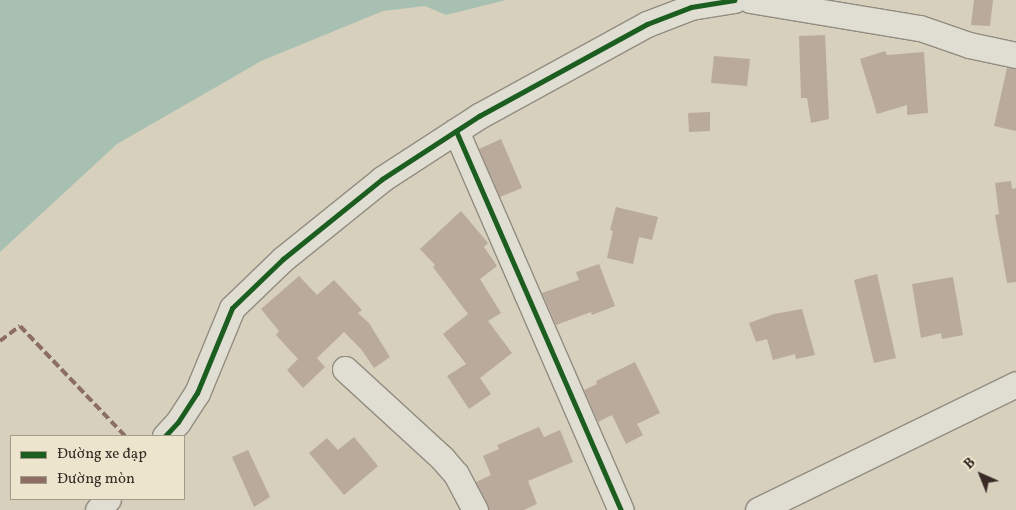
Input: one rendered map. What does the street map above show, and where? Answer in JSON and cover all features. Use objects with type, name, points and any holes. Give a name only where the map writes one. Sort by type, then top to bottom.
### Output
[{"type":"street","points":[[166,435],[178,422],[197,392],[232,308],[283,259],[382,179],[479,116],[647,24],[691,7],[734,0]]},
{"type":"street","points":[[750,0],[920,28],[969,46],[1016,55]]},
{"type":"street","points":[[456,131],[621,510]]},
{"type":"street","points":[[345,369],[442,458],[456,474],[475,510]]},
{"type":"street","points":[[758,510],[1016,384]]},
{"type":"street","points":[[98,510],[107,500]]},
{"type":"shaded area","points":[[0,0],[506,0],[446,15],[425,6],[383,11],[261,61],[117,144],[0,252]]},
{"type":"building","points":[[974,0],[993,0],[990,26],[971,25]]},
{"type":"building","points":[[825,35],[829,119],[811,123],[807,98],[801,98],[799,36]]},
{"type":"building","points":[[885,51],[887,55],[924,52],[928,113],[907,115],[907,105],[877,114],[860,59]]},
{"type":"building","points":[[714,56],[750,59],[747,86],[711,83]]},
{"type":"building","points":[[1007,68],[1016,69],[1016,131],[994,126]]},
{"type":"building","points":[[710,112],[710,131],[689,132],[688,113]]},
{"type":"building","points":[[501,139],[522,188],[500,197],[479,149]]},
{"type":"building","points":[[1011,181],[1012,189],[1016,188],[1016,282],[1007,283],[995,215],[999,214],[995,183]]},
{"type":"building","points":[[616,207],[658,217],[652,240],[639,237],[633,264],[607,258],[613,231],[610,230]]},
{"type":"building","points":[[461,211],[488,243],[484,247],[497,266],[480,279],[501,313],[488,321],[512,353],[480,378],[491,394],[469,409],[447,376],[466,364],[443,334],[468,314],[433,267],[435,265],[420,249]]},
{"type":"building","points":[[599,264],[615,306],[592,315],[591,312],[556,325],[542,293],[579,280],[576,272]]},
{"type":"building","points":[[877,274],[896,358],[874,363],[854,280]]},
{"type":"building","points":[[299,276],[317,295],[334,280],[362,310],[358,313],[369,323],[390,357],[374,368],[361,349],[344,332],[317,358],[325,367],[303,388],[287,370],[298,359],[276,335],[279,331],[261,309]]},
{"type":"building","points":[[953,277],[963,335],[942,339],[941,333],[921,338],[912,284]]},
{"type":"building","points":[[802,309],[815,355],[796,359],[795,354],[773,360],[767,339],[756,342],[749,323],[774,314]]},
{"type":"building","points":[[635,362],[660,413],[637,424],[643,435],[626,444],[612,415],[598,422],[584,390],[597,384],[596,381]]},
{"type":"building","points":[[539,427],[544,437],[560,430],[573,462],[528,481],[537,504],[524,510],[489,510],[476,482],[491,475],[483,456],[499,449],[497,445]]},
{"type":"building","points":[[354,437],[378,466],[344,495],[309,453],[327,438],[338,450]]},
{"type":"building","points":[[248,450],[270,497],[254,507],[232,457]]},
{"type":"marked path","points":[[0,341],[20,326],[124,435]]},
{"type":"cycle path","points":[[166,435],[178,422],[197,393],[232,308],[283,259],[382,179],[479,116],[647,24],[691,7],[734,0]]},
{"type":"cycle path","points":[[456,131],[621,510]]}]
